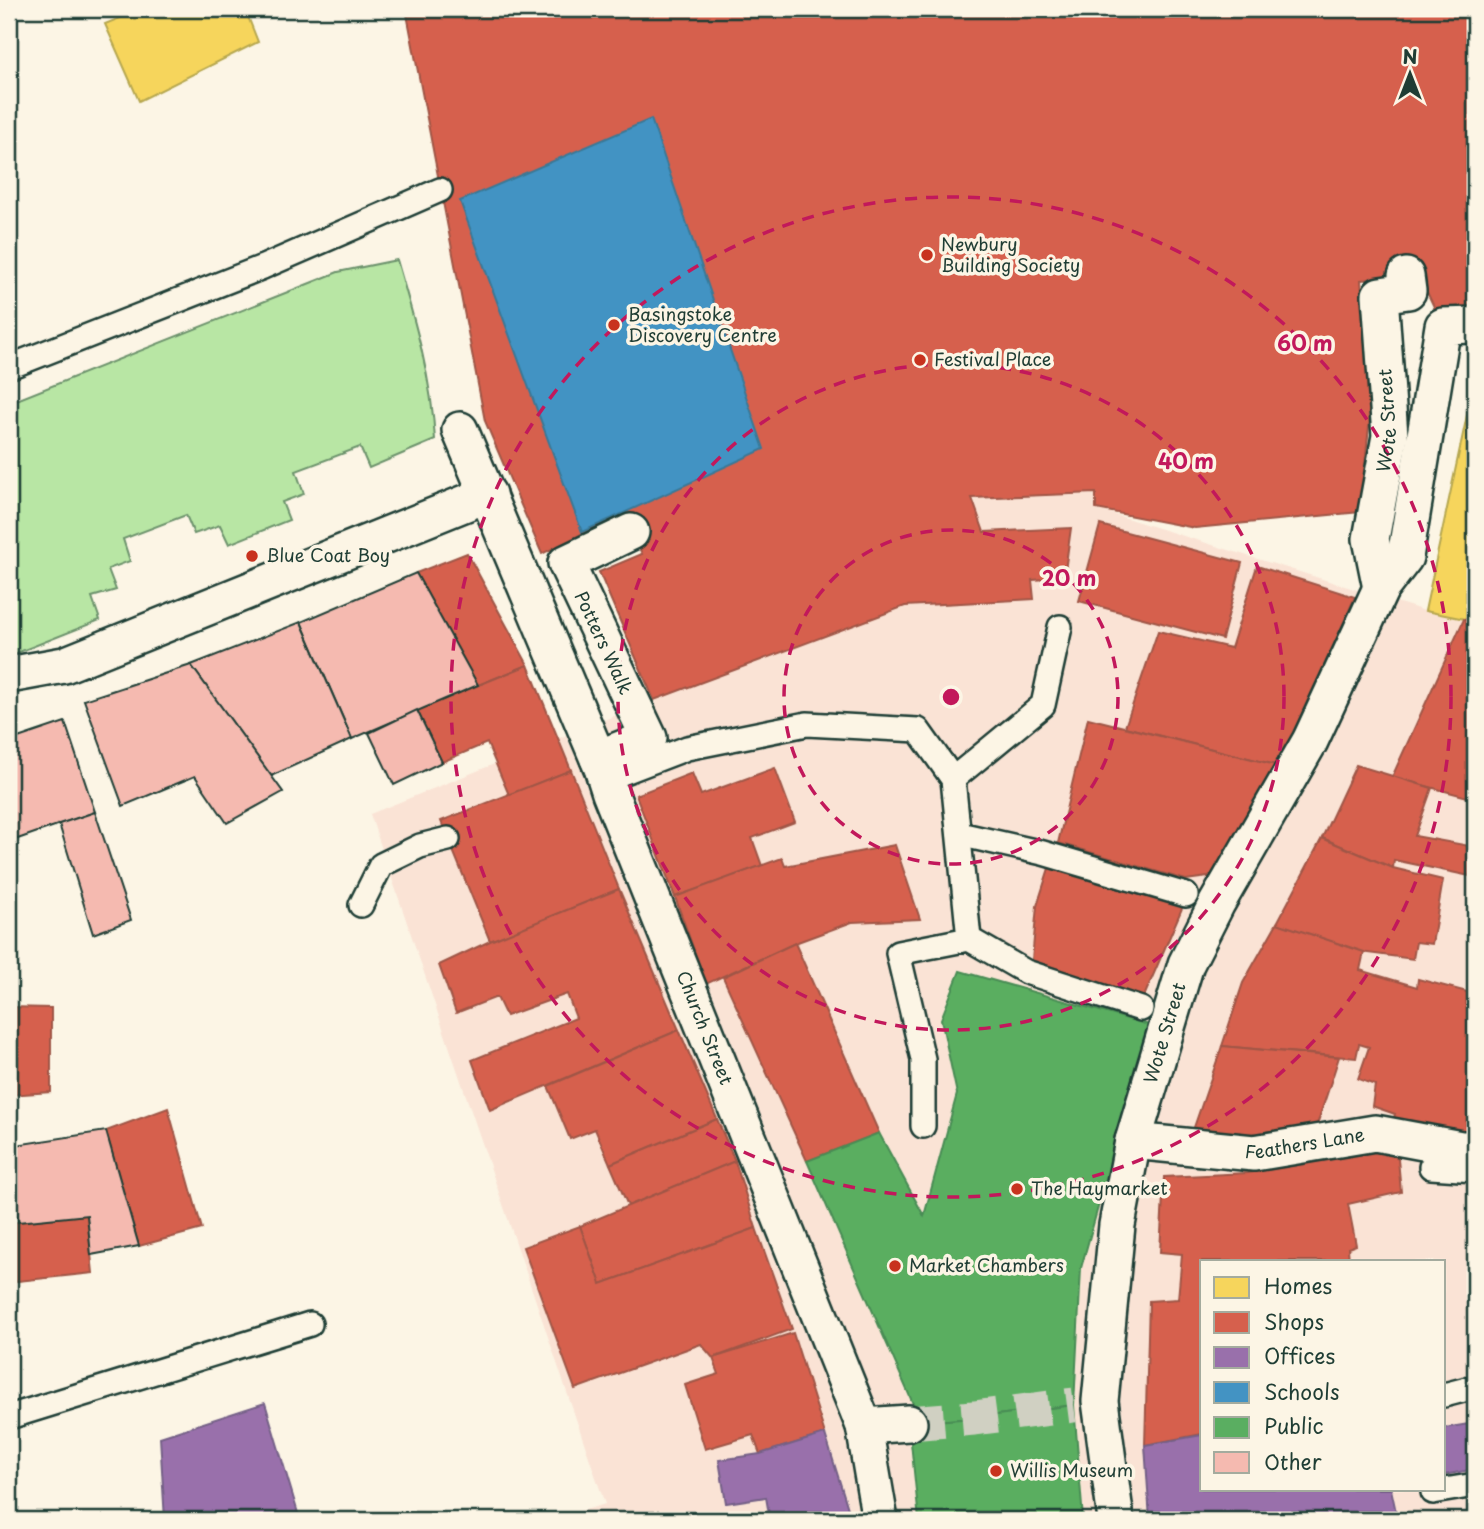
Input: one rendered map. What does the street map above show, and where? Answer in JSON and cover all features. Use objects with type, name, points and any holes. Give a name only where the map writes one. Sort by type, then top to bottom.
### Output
[{"type":"street","name":"Wote Street","points":[[1381,588],[1371,539],[1390,436],[1381,295],[1408,291],[1406,276]]},
{"type":"street","name":"Wote Street","points":[[1116,1520],[1087,1403],[1133,1141],[1186,964],[1217,903],[1310,741],[1381,588],[1405,557],[1459,325]]},
{"type":"street","name":"Church Street","points":[[460,430],[602,769],[864,1426],[880,1520]]},
{"type":"street","points":[[9,675],[64,665],[488,494]]},
{"type":"street","name":"Potters Walk","points":[[602,769],[649,738],[566,563],[631,532]]},
{"type":"street","name":"Feathers Lane","points":[[1133,1141],[1254,1153],[1375,1133],[1461,1149],[1475,1149]]},
{"type":"street","points":[[864,1426],[909,1423]]},
{"type":"lane","points":[[9,367],[263,267],[440,190]]},
{"type":"lane","points":[[953,779],[1043,705],[1060,627]]},
{"type":"lane","points":[[602,769],[687,748],[807,724],[918,730],[953,779],[969,939]]},
{"type":"lane","points":[[958,834],[1043,853],[1186,895]]},
{"type":"lane","points":[[361,905],[381,865],[420,846],[448,839]]},
{"type":"lane","points":[[923,1126],[923,1059],[898,953],[969,939],[1026,972],[1141,1009]]},
{"type":"lane","points":[[1431,1167],[1475,1170]]},
{"type":"lane","points":[[9,1417],[310,1324]]},
{"type":"lane","points":[[1446,1394],[1475,1387]]},
{"type":"lane","points":[[1446,1490],[1475,1485]]},
{"type":"lane","points":[[1433,1492],[1445,1490]]},
{"type":"shaded area","points":[[1096,493],[1097,509],[1425,611],[1464,619],[1392,777],[1475,799],[1475,1520],[552,1520],[605,1504],[370,814],[654,700],[904,606],[1033,599],[1032,580],[1064,578],[1070,528],[984,532],[972,498]]},
{"type":"green space","points":[[397,260],[426,372],[435,440],[369,468],[360,447],[296,471],[304,494],[282,502],[289,520],[229,544],[220,525],[194,534],[186,515],[123,539],[130,561],[108,569],[116,590],[92,597],[100,620],[9,656],[9,414],[14,401],[338,272]]},
{"type":"building: Homes","points":[[142,9],[245,9],[258,42],[139,101],[105,24]]},
{"type":"building: Homes","points":[[1475,378],[1475,621],[1425,611]]},
{"type":"building: Shops","name":"Festival Place","points":[[406,9],[1475,9],[1475,306],[1464,313],[1435,309],[1419,275],[1361,280],[1371,407],[1360,512],[1195,528],[1096,509],[1096,493],[972,498],[984,532],[1071,528],[1064,578],[1032,580],[1034,599],[905,606],[654,700],[599,572],[642,554],[623,513],[542,554],[485,421]]},
{"type":"building: Shops","points":[[1100,525],[1242,563],[1222,639],[1079,601]]},
{"type":"building: Shops","points":[[467,553],[528,665],[478,685],[416,573]]},
{"type":"building: Shops","points":[[1257,566],[1355,597],[1280,766],[1125,727],[1158,631],[1231,648]]},
{"type":"building: Shops","points":[[1464,619],[1475,621],[1475,799],[1392,777]]},
{"type":"building: Shops","points":[[528,665],[571,770],[509,795],[487,743],[442,762],[417,710]]},
{"type":"building: Shops","points":[[1088,718],[1280,766],[1223,875],[1186,880],[1058,843]]},
{"type":"building: Shops","points":[[1356,765],[1432,788],[1415,836],[1475,847],[1470,876],[1394,860],[1393,868],[1322,838]]},
{"type":"building: Shops","points":[[775,768],[795,822],[752,838],[762,866],[675,897],[636,795],[692,773],[701,795]]},
{"type":"building: Shops","points":[[571,770],[619,889],[490,941],[441,821]]},
{"type":"building: Shops","points":[[1322,838],[1393,868],[1443,880],[1432,944],[1416,942],[1413,959],[1322,947],[1277,923]]},
{"type":"building: Shops","points":[[895,845],[920,919],[852,922],[795,943],[706,984],[675,897],[782,858],[785,866]]},
{"type":"building: Shops","points":[[1050,865],[1183,906],[1143,999],[1032,960],[1037,906]]},
{"type":"building: Shops","points":[[619,889],[679,1030],[490,1110],[472,1060],[576,1018],[567,994],[506,1016],[497,997],[456,1013],[439,965],[490,941]]},
{"type":"building: Shops","points":[[1277,923],[1364,952],[1360,970],[1417,987],[1418,979],[1475,994],[1475,1140],[1392,1126],[1395,1114],[1372,1106],[1375,1085],[1358,1079],[1369,1047],[1359,1044],[1356,1058],[1222,1046],[1243,983]]},
{"type":"building: Shops","points":[[795,943],[879,1133],[807,1161],[723,977]]},
{"type":"building: Shops","points":[[9,1007],[51,1008],[51,1092],[9,1095]]},
{"type":"building: Shops","points":[[679,1030],[717,1119],[610,1164],[595,1129],[570,1139],[548,1086]]},
{"type":"building: Shops","points":[[1222,1046],[1339,1057],[1314,1134],[1257,1142],[1191,1136]]},
{"type":"building: Shops","points":[[168,1108],[202,1229],[139,1246],[106,1131]]},
{"type":"building: Shops","points":[[717,1119],[735,1161],[628,1206],[610,1164]]},
{"type":"building: Shops","points":[[1397,1148],[1401,1192],[1348,1204],[1356,1245],[1348,1248],[1349,1260],[1200,1260],[1200,1434],[1145,1445],[1149,1301],[1178,1299],[1182,1254],[1160,1252],[1164,1177],[1248,1173]]},
{"type":"building: Shops","points":[[735,1161],[756,1228],[601,1284],[580,1226]]},
{"type":"building: Shops","points":[[87,1215],[93,1273],[9,1282],[9,1223]]},
{"type":"building: Shops","points":[[580,1226],[601,1284],[756,1228],[792,1329],[713,1358],[701,1344],[575,1389],[523,1247]]},
{"type":"building: Shops","points":[[793,1333],[825,1434],[760,1454],[753,1435],[705,1449],[685,1385],[719,1374],[713,1358]]},
{"type":"building: Shops","points":[[849,1512],[850,1520],[802,1520]]},
{"type":"building: Offices","points":[[265,1403],[300,1520],[165,1520],[160,1437]]},
{"type":"building: Offices","points":[[1475,1423],[1475,1469],[1446,1475],[1446,1428]]},
{"type":"building: Offices","points":[[825,1434],[849,1512],[802,1520],[770,1520],[766,1497],[726,1503],[719,1460],[760,1454]]},
{"type":"building: Offices","points":[[1200,1435],[1200,1490],[1391,1490],[1396,1512],[1364,1520],[1150,1520],[1145,1445]]},
{"type":"building: Schools","name":"Basingstoke Discovery Centre","points":[[651,119],[764,449],[582,532],[460,201]]},
{"type":"building: Public","name":"The Haymarket","points":[[960,971],[1149,1025],[1081,1268],[1074,1405],[921,1422],[807,1161],[879,1133],[924,1216],[957,1094],[941,1019]]},
{"type":"building: Public","name":"Willis Museum","points":[[1074,1405],[1083,1520],[919,1520],[909,1423]]},
{"type":"building: Other","points":[[416,573],[478,685],[352,739],[301,622]]},
{"type":"building: Other","points":[[301,622],[352,739],[271,776],[191,665]]},
{"type":"building: Other","points":[[191,665],[283,792],[227,823],[195,776],[123,806],[84,700]]},
{"type":"building: Other","points":[[417,710],[442,762],[394,785],[369,733]]},
{"type":"building: Other","points":[[65,722],[95,812],[9,842],[9,741]]},
{"type":"building: Other","points":[[95,812],[131,920],[93,934],[59,824]]},
{"type":"building: Other","points":[[106,1131],[139,1246],[91,1255],[87,1215],[18,1222],[9,1164],[9,1146]]},
{"type":"tunnel","points":[[909,1423],[1074,1405]]},
{"type":"place","name":"Newbury Building Society","points":[[927,255]]},
{"type":"place","name":"Basingstoke Discovery Centre","points":[[614,325]]},
{"type":"place","name":"Festival Place","points":[[920,360]]},
{"type":"place","name":"Blue Coat Boy","points":[[252,556]]},
{"type":"place","name":"The Haymarket","points":[[1017,1189]]},
{"type":"place","name":"Market Chambers","points":[[895,1266]]},
{"type":"place","name":"Willis Museum","points":[[996,1471]]}]
